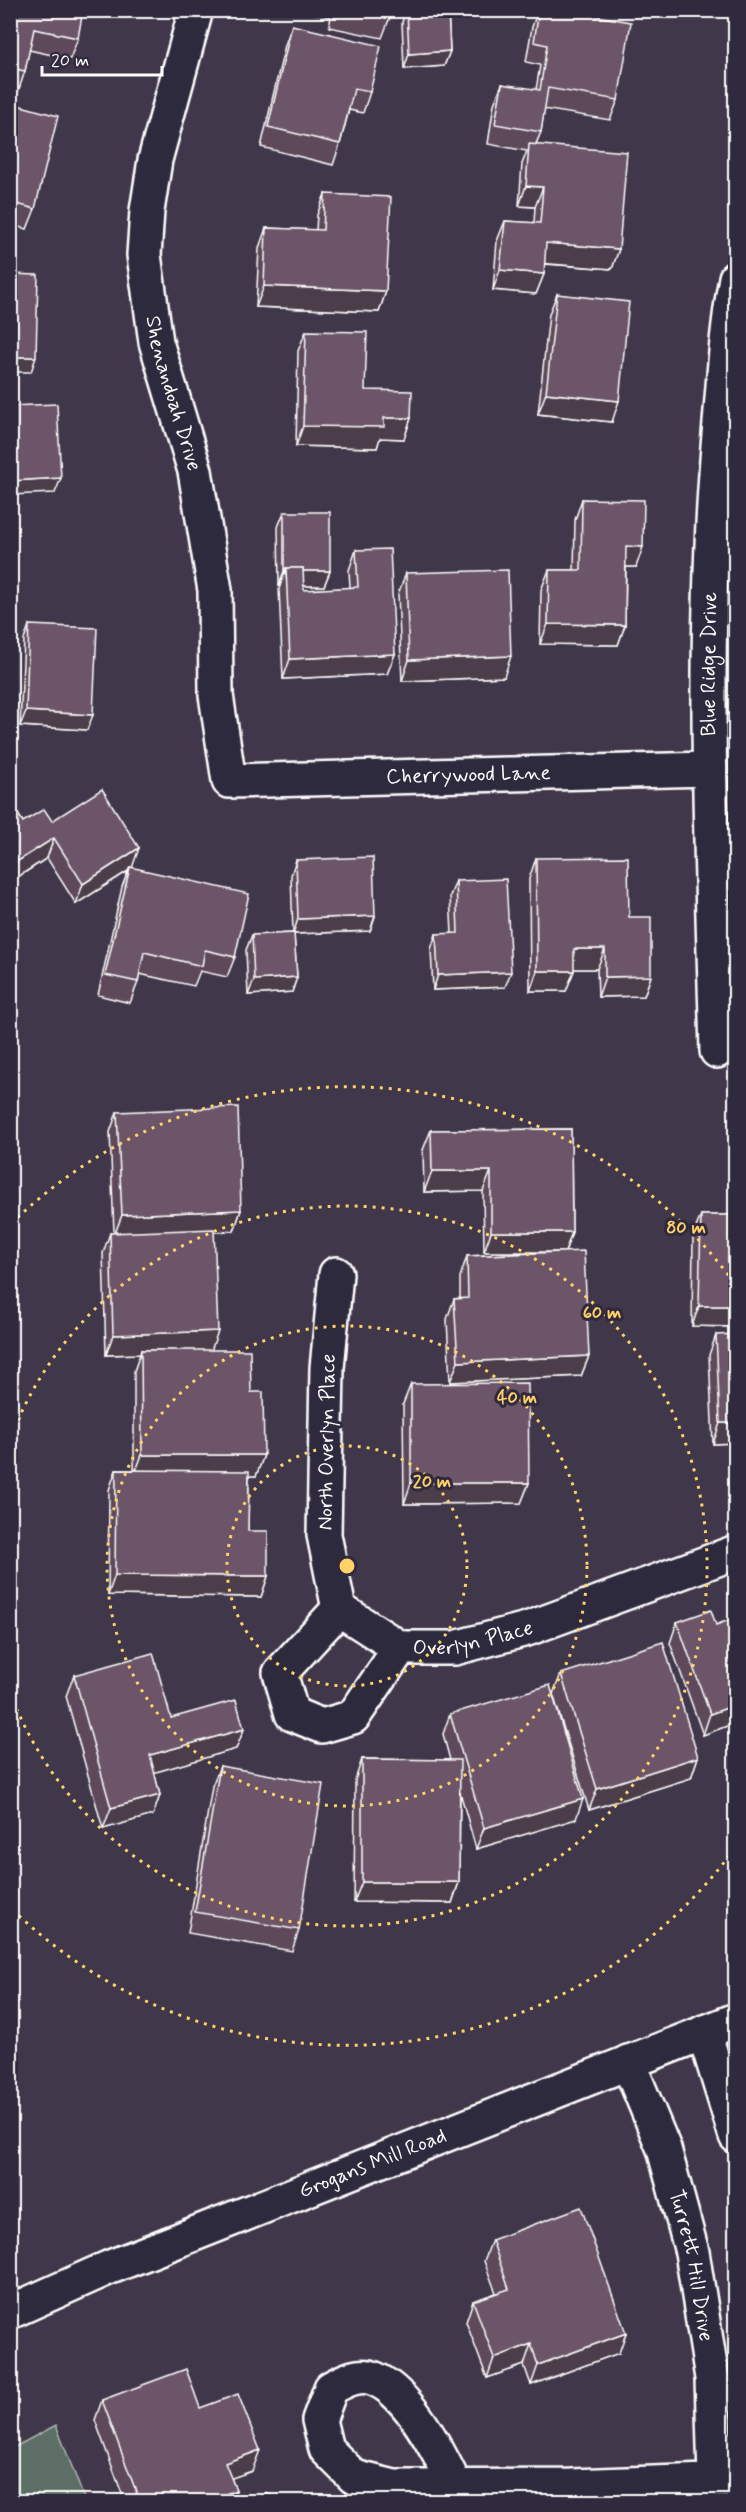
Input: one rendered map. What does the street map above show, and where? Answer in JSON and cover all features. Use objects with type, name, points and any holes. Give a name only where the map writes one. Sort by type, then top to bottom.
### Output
[{"type":"street","name":"Shenandoah Drive","points":[[196,10],[155,160],[147,211],[144,255],[156,342],[195,471],[215,590],[216,695],[229,781]]},
{"type":"street","name":"Blue Ridge Drive","points":[[717,1051],[709,769],[709,632],[712,514],[729,317],[735,278]]},
{"type":"street","name":"Cherrywood Lane","points":[[229,781],[709,769]]},
{"type":"street","name":"North Overlyn Place","points":[[336,1274],[327,1368],[324,1535],[339,1609]]},
{"type":"street","name":"Overlyn Place","points":[[339,1609],[280,1673],[292,1714],[322,1726],[353,1717],[400,1648],[455,1648],[527,1629],[735,1552]]},
{"type":"street","points":[[339,1609],[400,1648]]},
{"type":"street","name":"Grogans Mill Road","points":[[10,2312],[108,2268],[735,2020]]},
{"type":"street","points":[[704,2032],[735,2136]]},
{"type":"street","name":"Turrett Hill Drive","points":[[628,2062],[664,2149],[692,2252],[725,2480]]},
{"type":"street","points":[[455,2486],[571,2486],[725,2480]]},
{"type":"green space","points":[[56,2425],[85,2501],[11,2501],[11,2449]]},
{"type":"building","points":[[10,10],[83,10],[78,38],[34,29],[25,71],[10,68]]},
{"type":"building","points":[[357,10],[391,10],[390,17]]},
{"type":"building","points":[[407,10],[448,10],[450,51],[409,54]]},
{"type":"building","points":[[539,10],[562,10],[631,22],[618,100],[548,88],[541,132],[495,124],[502,84],[540,90],[547,45],[534,42]]},
{"type":"building","points":[[292,25],[381,46],[370,92],[354,89],[340,144],[268,127]]},
{"type":"building","points":[[10,103],[58,116],[35,209],[10,202]]},
{"type":"building","points":[[529,144],[627,152],[619,249],[546,243],[544,274],[500,270],[505,221],[540,223],[543,187],[526,186]]},
{"type":"building","points":[[325,194],[391,197],[386,291],[264,286],[266,228],[323,230]]},
{"type":"building","points":[[10,274],[38,275],[36,357],[10,357]]},
{"type":"building","points":[[557,294],[629,302],[619,401],[546,393]]},
{"type":"building","points":[[306,331],[367,332],[365,390],[412,391],[411,418],[384,418],[384,427],[303,426]]},
{"type":"building","points":[[57,404],[61,478],[10,481],[10,406]]},
{"type":"building","points":[[582,499],[644,500],[643,547],[626,546],[625,625],[548,624],[549,570],[581,570]]},
{"type":"building","points":[[284,512],[330,512],[330,571],[303,571],[303,568],[286,568],[284,571]]},
{"type":"building","points":[[390,549],[395,654],[290,659],[286,568],[303,568],[304,590],[358,587],[356,550]]},
{"type":"building","points":[[508,570],[511,656],[409,660],[406,573]]},
{"type":"building","points":[[29,625],[97,628],[93,715],[26,711]]},
{"type":"building","points":[[10,633],[12,668],[10,668]]},
{"type":"building","points":[[102,789],[139,848],[83,884],[54,838],[10,866],[10,802],[23,822],[44,809],[52,821]]},
{"type":"building","points":[[373,857],[375,916],[298,919],[296,860]]},
{"type":"building","points":[[628,857],[629,917],[651,917],[651,976],[605,977],[605,949],[574,949],[574,971],[537,971],[536,858]]},
{"type":"building","points":[[130,867],[249,894],[235,957],[205,950],[202,966],[144,952],[138,982],[105,975]]},
{"type":"building","points":[[506,879],[511,972],[438,975],[436,934],[458,933],[456,881]]},
{"type":"building","points":[[294,933],[297,977],[254,980],[252,935]]},
{"type":"building","points":[[238,1107],[241,1210],[122,1215],[117,1112]]},
{"type":"building","points":[[571,1129],[572,1232],[491,1232],[491,1171],[432,1171],[431,1130]]},
{"type":"building","points":[[701,1215],[735,1215],[735,1306],[699,1306]]},
{"type":"building","points":[[214,1229],[218,1331],[113,1335],[110,1233]]},
{"type":"building","points":[[584,1251],[589,1356],[458,1362],[454,1299],[468,1298],[467,1256]]},
{"type":"building","points":[[735,1334],[735,1423],[720,1423],[716,1335]]},
{"type":"building","points":[[141,1350],[250,1350],[251,1392],[263,1392],[264,1455],[142,1455]]},
{"type":"building","points":[[528,1383],[529,1483],[411,1483],[411,1384]]},
{"type":"building","points":[[116,1470],[249,1471],[248,1531],[268,1531],[268,1576],[115,1575]]},
{"type":"building","points":[[711,1610],[716,1625],[735,1618],[735,1705],[710,1714],[677,1622]]},
{"type":"building","points":[[663,1642],[698,1757],[597,1789],[561,1674]]},
{"type":"building","points":[[153,1653],[171,1718],[236,1700],[244,1729],[150,1755],[160,1795],[111,1808],[74,1675]]},
{"type":"building","points":[[550,1685],[583,1799],[484,1828],[450,1714]]},
{"type":"building","points":[[362,1759],[460,1760],[459,1882],[362,1882]]},
{"type":"building","points":[[220,1766],[323,1784],[299,1930],[195,1912]]},
{"type":"building","points":[[581,2207],[626,2333],[538,2365],[531,2344],[494,2358],[473,2301],[509,2289],[492,2240]]},
{"type":"building","points":[[186,2369],[200,2408],[238,2394],[260,2450],[225,2463],[236,2490],[205,2502],[140,2502],[102,2400]]},
{"type":"building","points":[[265,2493],[288,2502],[262,2502]]}]
